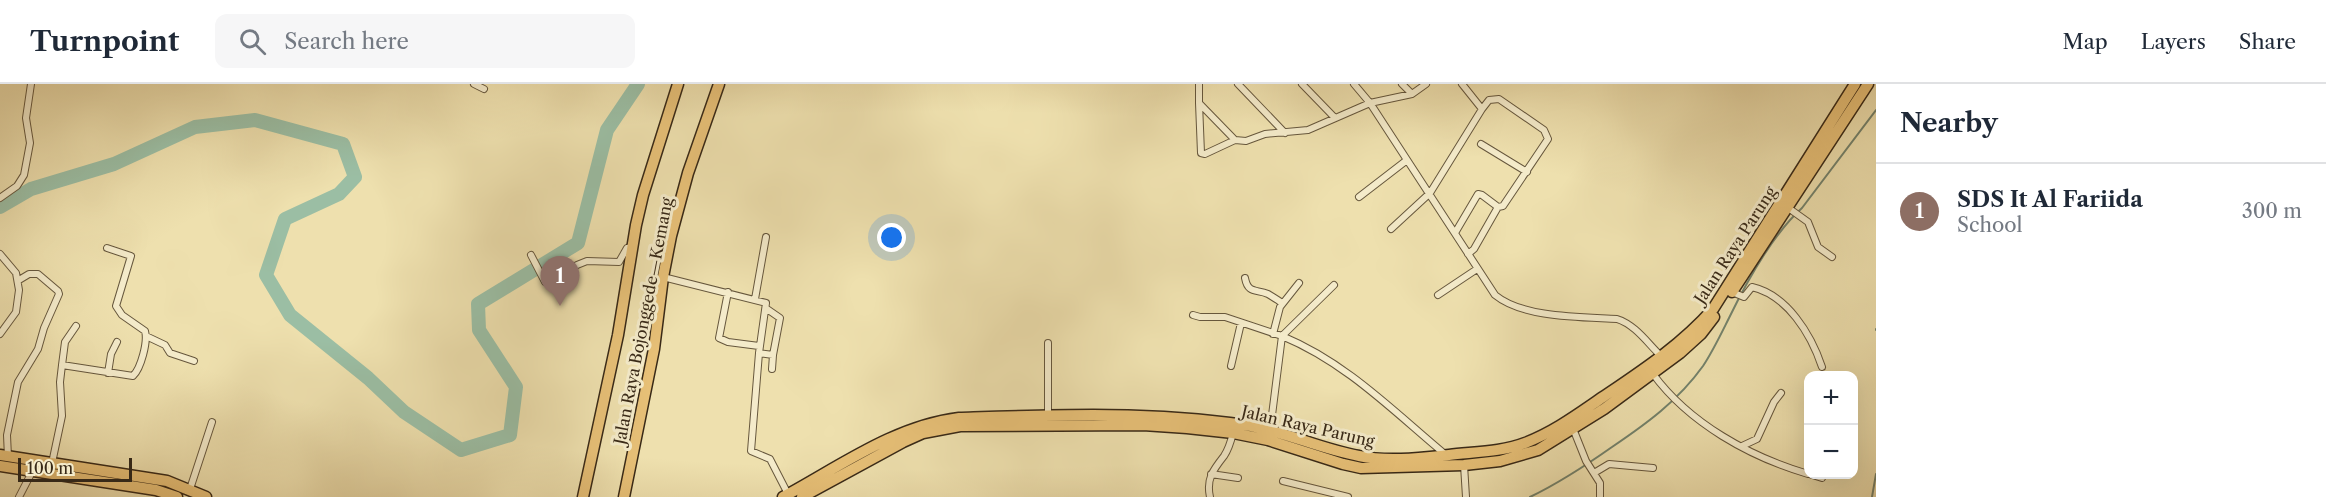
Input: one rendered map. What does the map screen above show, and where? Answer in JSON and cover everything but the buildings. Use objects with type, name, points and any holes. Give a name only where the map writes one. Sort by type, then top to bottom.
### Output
[{"type":"highway","name":"Jalan Raya Bojonggede—Kemang","points":[[583,497],[618,335],[643,195],[678,84]]},
{"type":"highway","name":"Jalan Raya Bojonggede—Kemang","points":[[624,497],[654,349],[663,277],[688,173],[719,84]]},
{"type":"highway","name":"Jalan Raya Parung","points":[[802,497],[923,433],[960,426],[1143,425],[1269,435],[1342,464],[1360,468],[1464,465],[1500,461],[1526,454],[1653,374],[1701,334],[1739,295],[1793,211],[1855,84]]},
{"type":"highway","name":"Jalan Raya Parung","points":[[785,496],[901,433],[936,421],[1048,416],[1150,416],[1200,420],[1359,457],[1420,459],[1500,450],[1523,444],[1571,424],[1662,357],[1695,329],[1713,309],[1824,144],[1868,84]]},
{"type":"highway","points":[[4,456],[167,481],[206,497]]},
{"type":"highway","points":[[0,466],[156,490],[177,497]]},
{"type":"street","points":[[0,198],[17,186],[24,176],[30,143],[26,118],[31,84]]},
{"type":"street","points":[[474,84],[484,89]]},
{"type":"street","points":[[1199,84],[1201,153],[1235,140],[1246,141],[1264,134],[1308,130],[1370,103],[1412,94],[1426,84]]},
{"type":"street","points":[[1238,84],[1286,133]]},
{"type":"street","points":[[1302,84],[1335,118]]},
{"type":"street","points":[[1354,84],[1370,103],[1495,295],[1513,307],[1539,312],[1617,319],[1632,326],[1662,357]]},
{"type":"street","points":[[1402,84],[1412,94]]},
{"type":"street","points":[[1462,84],[1482,109]]},
{"type":"street","points":[[1391,229],[1430,193],[1489,100],[1499,99],[1546,133],[1547,141],[1503,206],[1498,207],[1474,249],[1468,254]]},
{"type":"street","points":[[1199,103],[1235,140]]},
{"type":"street","points":[[1481,144],[1527,172]]},
{"type":"street","points":[[1359,197],[1407,160]]},
{"type":"street","points":[[1455,233],[1478,194],[1498,207]]},
{"type":"street","points":[[1793,211],[1810,226],[1818,247],[1832,257]]},
{"type":"street","points":[[755,299],[766,237]]},
{"type":"street","points":[[531,255],[544,282],[552,284],[586,261],[619,262],[627,248],[633,247]]},
{"type":"street","points":[[107,248],[131,256],[116,306],[122,315],[142,328],[146,336],[165,345],[170,353],[194,361]]},
{"type":"street","points":[[0,254],[19,279],[16,312],[0,334]]},
{"type":"street","points":[[1438,295],[1477,269]]},
{"type":"street","points":[[4,456],[18,382],[39,349],[44,328],[59,294],[38,274],[29,274],[19,279]]},
{"type":"street","points":[[663,277],[766,303],[767,309],[759,349],[751,451],[770,459],[785,496]]},
{"type":"street","points":[[1245,278],[1247,287],[1252,291],[1265,293],[1282,303]]},
{"type":"street","points":[[1273,334],[1282,303],[1299,284]]},
{"type":"street","points":[[1269,435],[1282,336],[1334,285]]},
{"type":"street","points":[[1739,295],[1752,287],[1776,296],[1807,333],[1816,348],[1822,367]]},
{"type":"street","points":[[728,292],[719,338],[773,355]]},
{"type":"street","points":[[767,309],[780,318],[772,369]]},
{"type":"street","points":[[1193,315],[1225,317],[1309,347],[1337,364],[1447,455]]},
{"type":"street","points":[[1231,366],[1241,323]]},
{"type":"street","points":[[52,464],[62,416],[60,382],[65,342],[76,326]]},
{"type":"street","points":[[62,365],[129,377],[135,374],[146,336]]},
{"type":"street","points":[[108,373],[111,354],[117,342]]},
{"type":"street","points":[[1048,343],[1048,416]]},
{"type":"street","points":[[1653,374],[1674,400],[1702,422],[1783,467],[1804,473]]},
{"type":"street","points":[[1742,446],[1757,439],[1774,402],[1781,393]]},
{"type":"street","points":[[190,489],[212,422]]},
{"type":"street","points":[[1571,424],[1587,463],[1600,483],[1600,497]]},
{"type":"street","points":[[1210,497],[1211,472],[1224,455],[1233,433]]},
{"type":"street","points":[[1594,473],[1609,464],[1653,468]]},
{"type":"street","points":[[1464,465],[1466,495]]},
{"type":"street","points":[[19,497],[32,472]]},
{"type":"street","points":[[1211,472],[1238,478]]},
{"type":"street","points":[[1283,481],[1348,497]]},
{"type":"waterway","points":[[0,207],[31,189],[114,164],[195,127],[255,120],[343,144],[355,177],[339,194],[285,219],[266,275],[290,315],[368,378],[404,412],[461,450],[510,435],[516,387],[479,330],[478,304],[578,243],[607,130],[638,84]]},
{"type":"waterway","points":[[1530,497],[1572,474],[1625,438],[1661,411],[1693,379],[1707,360],[1770,245],[1802,208],[1876,110]]},
{"type":"waterway","points":[[1872,497],[1876,474]]},
{"type":"place","name":"SDS It Al Fariida","points":[[560,306]]}]
